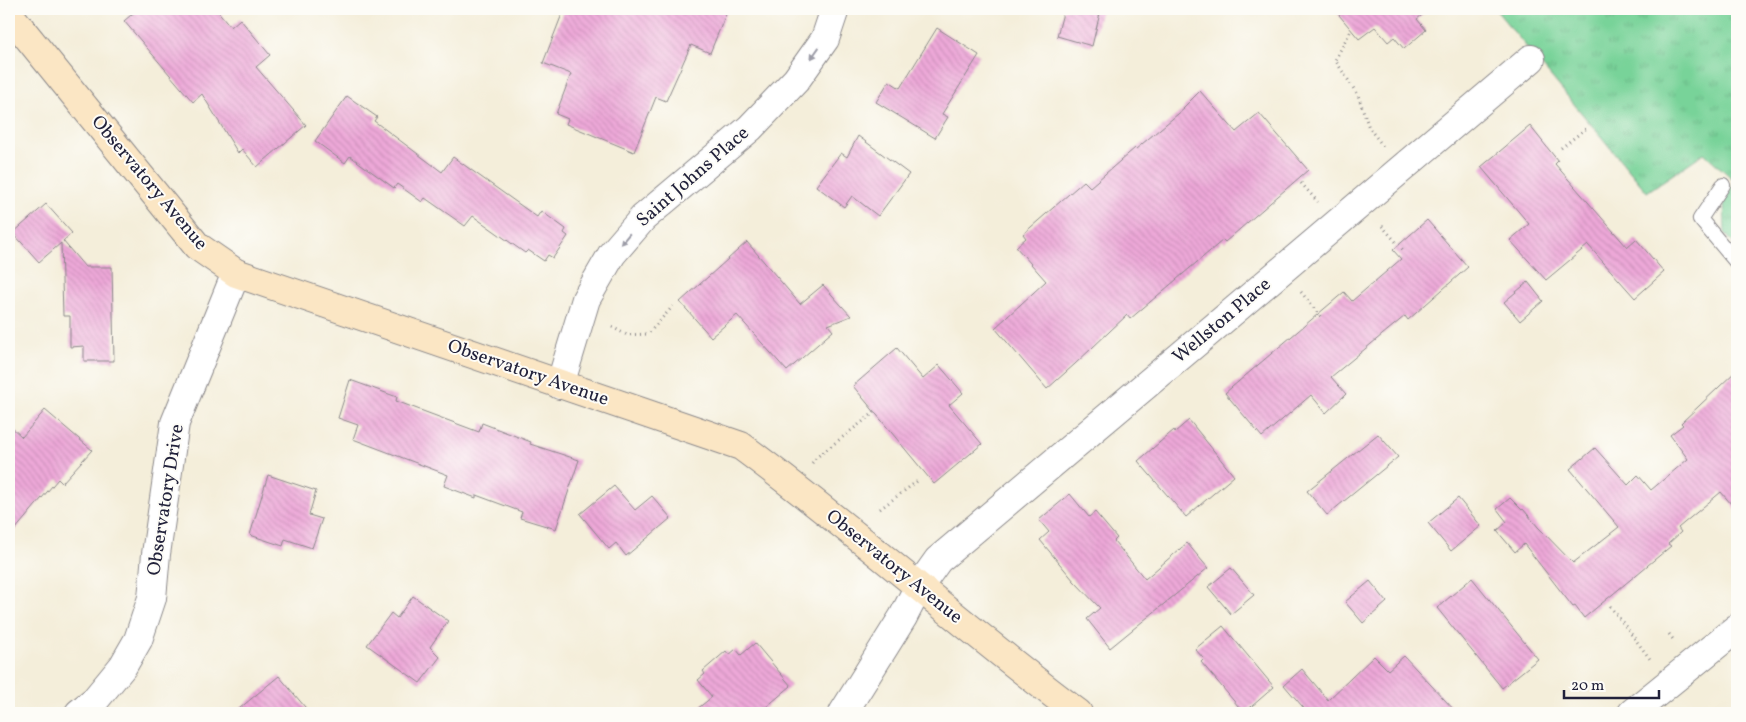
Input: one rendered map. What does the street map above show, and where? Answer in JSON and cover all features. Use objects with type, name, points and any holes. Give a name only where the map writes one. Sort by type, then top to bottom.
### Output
[{"type":"street","name":"Saint Johns Place","points":[[560,385],[586,299],[612,254],[642,218],[750,128],[796,80],[825,39],[835,9]]},
{"type":"street","name":"Observatory Avenue","points":[[9,14],[198,246],[236,273],[741,446],[794,486],[918,588],[1078,713]]},
{"type":"street","name":"Wellston Place","points":[[843,713],[903,617],[918,588],[938,560],[1531,59]]},
{"type":"street","name":"Observatory Drive","points":[[79,713],[95,700],[124,666],[138,640],[152,598],[156,554],[175,423],[236,273]]},
{"type":"street","points":[[1632,713],[1737,628]]},
{"type":"lane","points":[[1722,185],[1700,219],[1737,263]]},
{"type":"path","points":[[1350,32],[1335,60],[1358,95],[1370,128],[1388,152]]},
{"type":"path","points":[[1561,148],[1588,127]]},
{"type":"path","points":[[1378,221],[1404,251]]},
{"type":"path","points":[[1297,288],[1321,317]]},
{"type":"path","points":[[612,327],[627,335],[648,334],[673,306]]},
{"type":"path","points":[[794,486],[817,457],[875,412]]},
{"type":"path","points":[[880,509],[919,480]]},
{"type":"path","points":[[1610,606],[1645,654],[1671,682]]},
{"type":"green space","points":[[1495,9],[1737,9],[1737,248],[1725,233],[1724,202],[1735,181],[1704,153],[1647,192]]},
{"type":"building","points":[[138,9],[216,9],[231,27],[240,19],[270,55],[256,67],[306,125],[257,167],[242,149],[238,153],[202,94],[193,102],[124,21]]},
{"type":"building","points":[[564,9],[728,9],[710,53],[691,45],[666,101],[656,97],[634,152],[566,124],[568,119],[556,114],[571,74],[543,63]]},
{"type":"building","points":[[1064,9],[1101,9],[1092,46],[1057,36]]},
{"type":"building","points":[[1334,9],[1430,9],[1417,19],[1426,30],[1404,49],[1394,37],[1388,42],[1375,27],[1359,39]]},
{"type":"building","points":[[937,28],[979,55],[942,114],[948,117],[935,138],[876,102],[889,81],[900,88]]},
{"type":"building","points":[[1200,91],[1236,132],[1259,113],[1308,170],[1225,242],[1223,240],[1130,319],[1127,315],[1047,389],[995,328],[1046,281],[1016,247],[1026,238],[1023,234],[1084,181],[1090,187],[1184,109]]},
{"type":"building","points":[[347,96],[377,117],[374,121],[442,172],[453,157],[537,217],[541,211],[566,229],[564,233],[568,236],[553,258],[548,255],[544,261],[528,250],[525,253],[473,216],[465,226],[425,198],[422,202],[397,184],[394,188],[350,156],[345,163],[315,141]]},
{"type":"building","points":[[1530,126],[1558,161],[1555,164],[1627,247],[1636,239],[1664,272],[1635,298],[1588,245],[1546,280],[1510,240],[1529,224],[1481,167]]},
{"type":"building","points":[[858,136],[909,174],[878,216],[852,196],[844,207],[816,186],[841,153],[847,157]]},
{"type":"building","points":[[46,204],[72,233],[63,241],[85,267],[112,267],[114,361],[84,361],[84,346],[70,347],[70,316],[63,316],[61,243],[39,262],[13,233]]},
{"type":"building","points":[[1427,220],[1468,267],[1408,320],[1405,316],[1331,377],[1346,394],[1326,413],[1311,395],[1262,437],[1225,393],[1344,292],[1352,301],[1401,259],[1393,250]]},
{"type":"building","points":[[747,242],[800,304],[823,285],[851,316],[828,325],[833,331],[787,371],[737,315],[711,337],[680,302]]},
{"type":"building","points":[[1528,282],[1543,301],[1520,321],[1504,302]]},
{"type":"building","points":[[897,348],[923,379],[939,365],[963,393],[949,405],[982,444],[934,484],[853,386]]},
{"type":"building","points":[[1737,370],[1737,511],[1721,492],[1678,528],[1681,532],[1668,544],[1671,546],[1584,618],[1575,606],[1573,607],[1524,544],[1515,552],[1497,531],[1507,522],[1497,509],[1510,498],[1523,509],[1573,563],[1619,527],[1570,469],[1595,448],[1628,485],[1638,475],[1651,490],[1688,459],[1670,435],[1683,425],[1681,423]]},
{"type":"building","points":[[350,380],[397,397],[396,401],[479,432],[482,423],[531,442],[530,444],[579,460],[556,529],[520,518],[522,512],[476,495],[476,498],[444,486],[448,475],[353,439],[358,425],[338,418]]},
{"type":"building","points":[[45,410],[92,450],[62,483],[58,479],[9,537],[9,425],[22,437]]},
{"type":"building","points":[[1189,420],[1234,476],[1186,517],[1138,461],[1174,430],[1175,432]]},
{"type":"building","points":[[1378,434],[1398,457],[1327,515],[1307,491]]},
{"type":"building","points":[[268,475],[316,491],[309,515],[322,519],[312,548],[285,539],[283,546],[250,535]]},
{"type":"building","points":[[614,486],[635,510],[652,496],[671,518],[626,556],[616,543],[609,549],[580,514]]},
{"type":"building","points":[[1070,494],[1089,517],[1095,512],[1117,538],[1114,541],[1145,579],[1187,543],[1208,568],[1110,648],[1087,619],[1100,608],[1074,581],[1040,540],[1049,532],[1039,520]]},
{"type":"building","points":[[1458,498],[1481,526],[1451,551],[1428,523]]},
{"type":"building","points":[[1231,568],[1254,595],[1231,614],[1208,587]]},
{"type":"building","points":[[1472,578],[1538,659],[1502,688],[1437,608]]},
{"type":"building","points":[[1370,581],[1387,602],[1363,623],[1345,602]]},
{"type":"building","points":[[413,596],[448,621],[430,647],[440,657],[420,683],[367,645],[391,613],[397,618]]},
{"type":"building","points":[[1223,626],[1274,687],[1244,713],[1201,662],[1204,659],[1195,649]]},
{"type":"building","points":[[755,643],[791,686],[759,713],[692,713],[712,697],[698,680],[705,674],[703,671],[726,651],[729,655],[736,649],[741,655]]},
{"type":"building","points":[[1374,656],[1388,670],[1404,656],[1457,713],[1308,713],[1284,685],[1302,669],[1328,700]]},
{"type":"building","points":[[279,676],[310,713],[234,713]]}]
